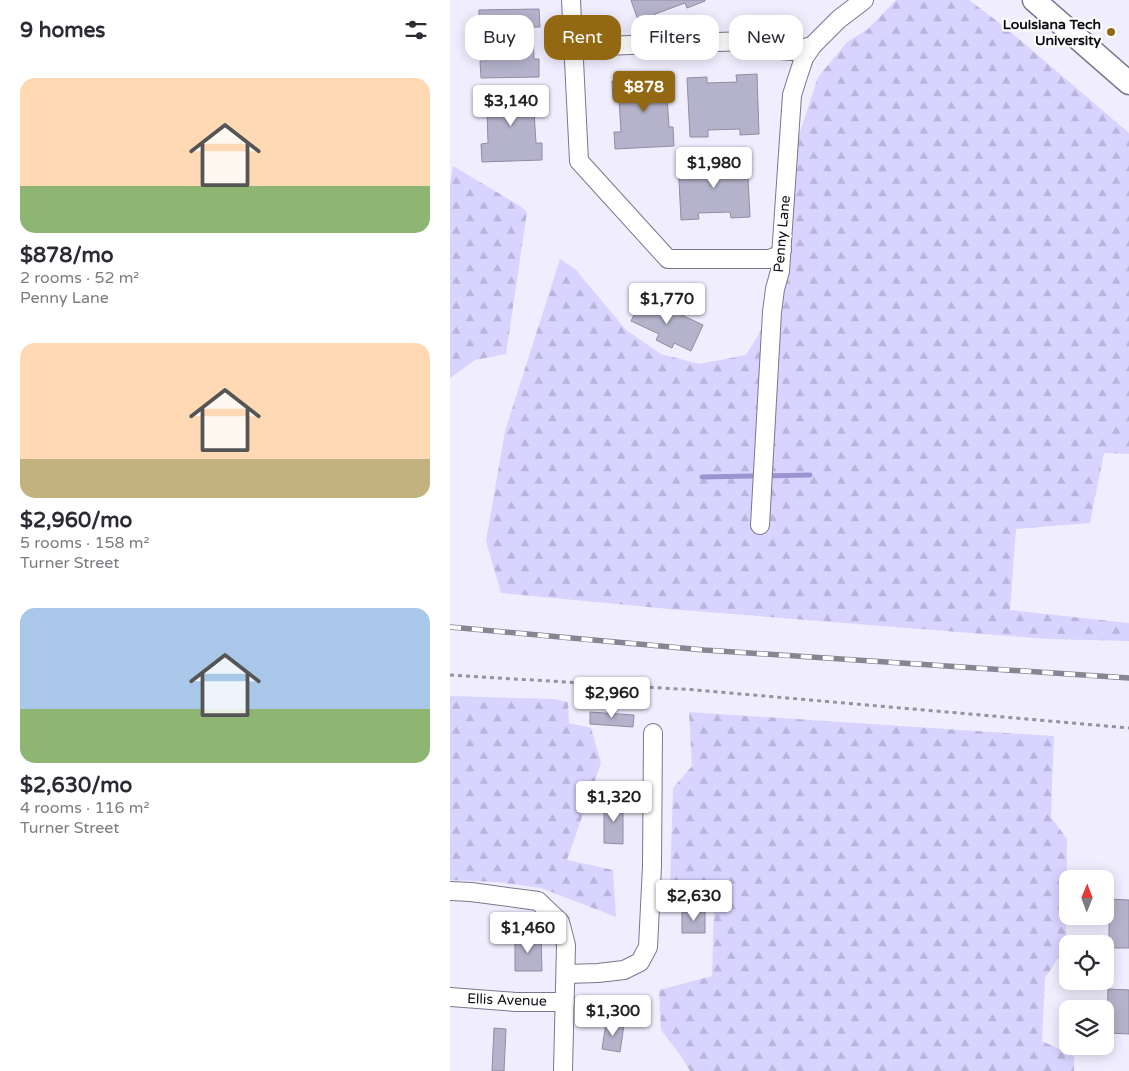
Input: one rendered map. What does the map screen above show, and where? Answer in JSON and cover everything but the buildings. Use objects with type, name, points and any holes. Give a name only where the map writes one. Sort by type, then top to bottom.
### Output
[{"type":"main road","points":[[1034,0],[1129,83]]},
{"type":"street","points":[[571,0],[572,15]]},
{"type":"street","name":"Penny Lane","points":[[760,525],[772,312],[782,250],[792,95],[804,58],[812,46],[839,19],[864,0]]},
{"type":"street","points":[[621,45],[746,41],[767,49],[793,51],[812,46]]},
{"type":"street","points":[[574,60],[578,161],[668,259],[769,258],[776,257],[782,250]]},
{"type":"street","points":[[566,974],[624,970],[640,962],[648,947],[652,866],[653,733]]},
{"type":"street","points":[[450,891],[538,901],[560,922],[566,945],[563,1071]]},
{"type":"street","name":"Ellis Avenue","points":[[450,997],[516,1002],[565,1002]]},
{"type":"path","points":[[450,675],[696,690],[1129,728]]},
{"type":"green space","points":[[896,0],[969,0],[1006,28],[1129,133],[1129,454],[1104,453],[1090,523],[1016,529],[1010,610],[1129,623],[1129,641],[1047,639],[669,609],[501,593],[486,541],[505,431],[560,259],[575,269],[626,330],[661,354],[699,364],[746,355],[771,314],[793,153],[818,77],[847,42],[868,29]]},
{"type":"green space","points":[[453,166],[527,212],[506,354],[475,360],[450,378],[450,184]]},
{"type":"green space","points":[[450,696],[554,699],[568,702],[569,723],[591,728],[601,763],[567,860],[613,870],[616,917],[541,888],[496,882],[450,880]]},
{"type":"green space","points":[[689,712],[1054,736],[1051,817],[1067,839],[1067,870],[1059,870],[1059,925],[1066,925],[1066,935],[1059,935],[1059,957],[1045,978],[1042,1041],[1059,1049],[1059,1055],[1074,1056],[1074,1071],[690,1071],[661,1030],[659,990],[712,976],[714,909],[670,883],[673,788],[692,766]]},
{"type":"waterway","points":[[702,477],[810,475]]},
{"type":"railway","points":[[450,627],[704,650],[1129,678]]},
{"type":"place","name":"Louisiana Tech University","points":[[1111,32]]}]
